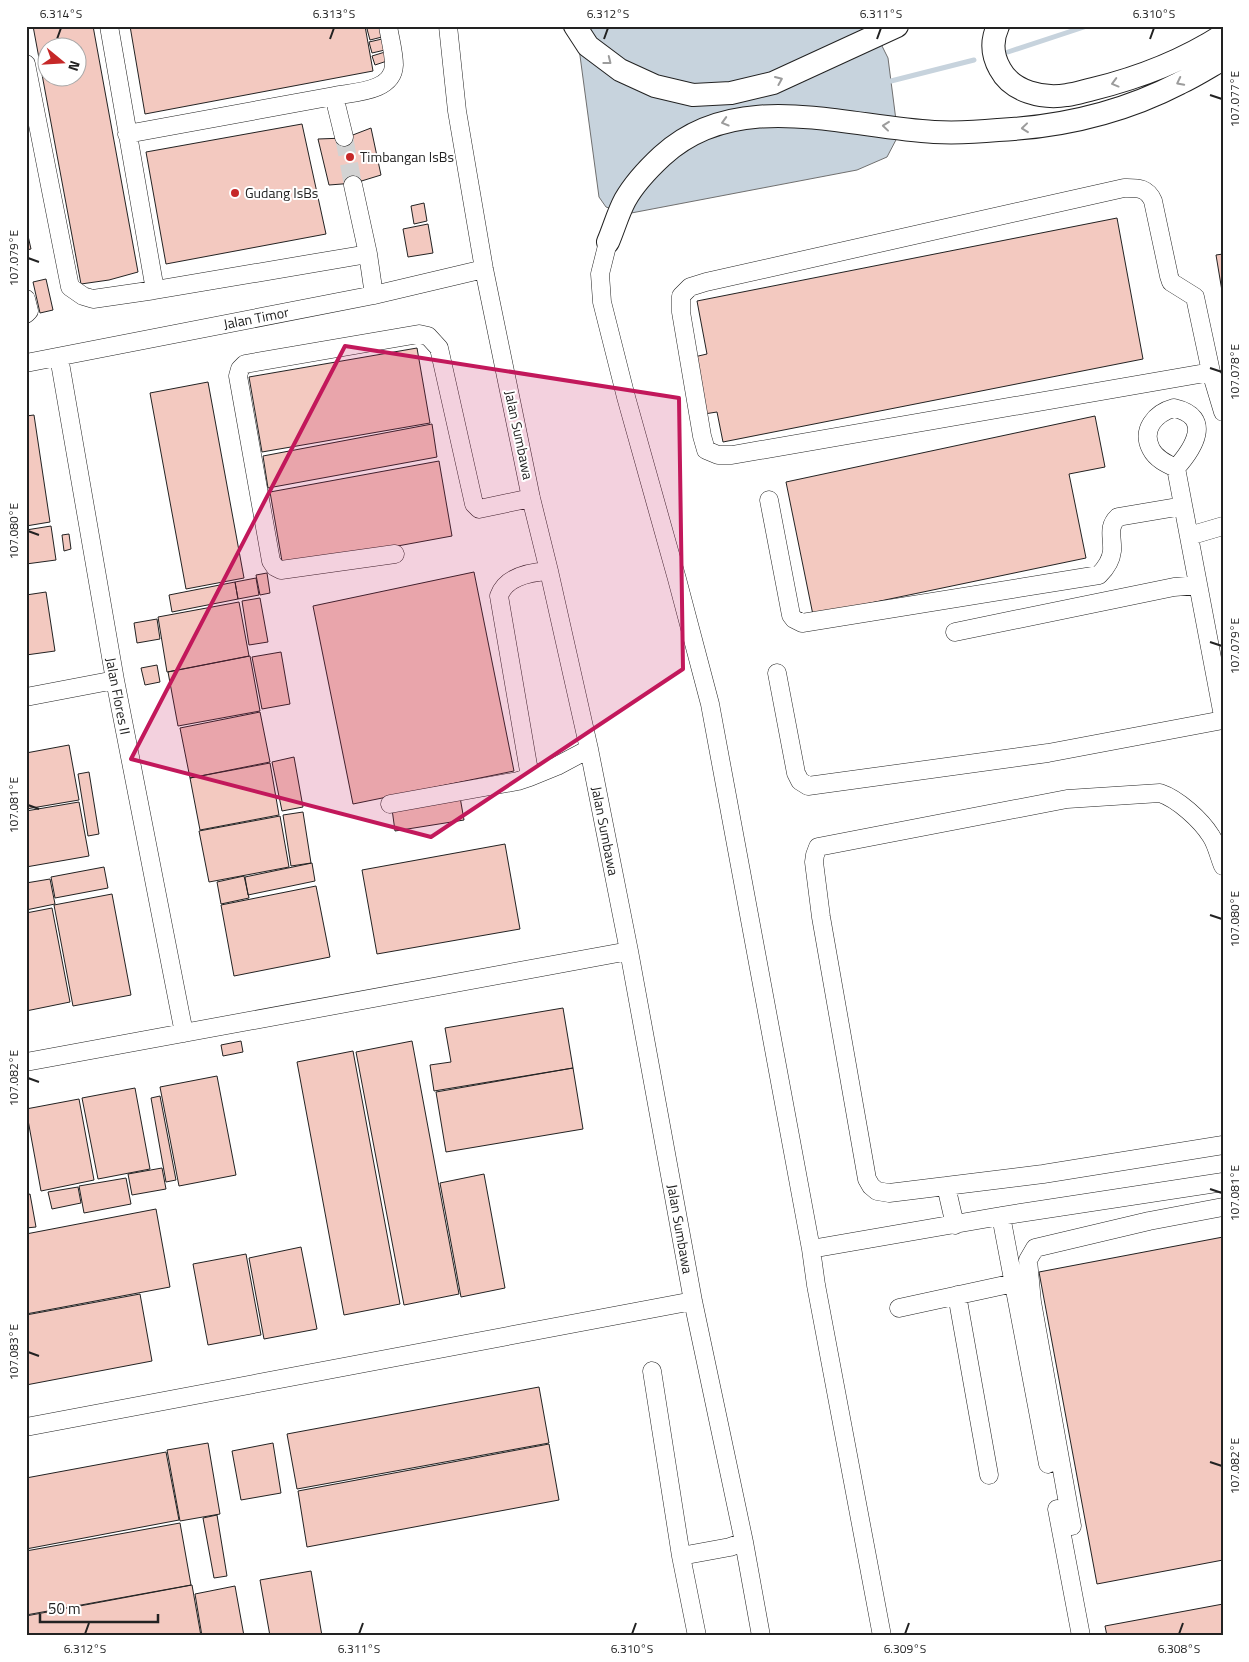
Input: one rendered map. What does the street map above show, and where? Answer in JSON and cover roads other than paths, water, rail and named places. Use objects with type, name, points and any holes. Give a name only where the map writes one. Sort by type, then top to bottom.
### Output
[{"type":"main road","points":[[575,26],[588,46],[620,70],[655,86],[693,95],[730,93],[773,83],[897,26]]},
{"type":"main road","points":[[998,26],[994,34],[994,57],[1003,75],[1020,90],[1040,95],[1066,95],[1121,82],[1172,62],[1223,35]]},
{"type":"main road","points":[[608,242],[625,200],[649,168],[673,146],[699,130],[728,121],[761,115],[800,117],[934,132],[998,130],[1055,125],[1129,105],[1180,83],[1223,59]]},
{"type":"street","points":[[109,26],[155,290]]},
{"type":"street","points":[[127,134],[376,88],[388,81],[393,73],[394,64],[388,26]]},
{"type":"street","name":"Jalan Sumbawa","points":[[448,26],[456,111],[484,269],[519,501],[543,571],[589,749],[629,951],[737,1544],[761,1636]]},
{"type":"street","points":[[26,64],[70,287],[83,296],[93,299],[155,290],[368,254]]},
{"type":"street","points":[[334,96],[344,137]]},
{"type":"street","points":[[353,185],[368,254],[374,295]]},
{"type":"street","points":[[1211,372],[732,455],[718,455],[706,450],[702,436],[681,312],[681,296],[690,287],[706,282],[1124,188],[1142,188],[1150,194],[1153,200],[1168,276],[1171,282],[1196,297],[1211,372],[1223,412]]},
{"type":"street","points":[[608,242],[600,274],[602,302],[710,704],[882,1636]]},
{"type":"street","name":"Jalan Timor","points":[[26,363],[374,295],[484,269]]},
{"type":"street","points":[[26,299],[29,311],[26,314]]},
{"type":"street","points":[[395,554],[281,570],[275,567],[271,561],[238,376],[245,364],[419,334],[428,336],[439,348],[474,504],[479,509],[519,501]]},
{"type":"street","name":"Jalan Flores II","points":[[59,358],[115,680],[184,1033]]},
{"type":"street","points":[[777,673],[796,773],[800,781],[808,786],[1048,753],[1223,718],[1176,468]]},
{"type":"street","points":[[769,500],[791,614],[794,620],[802,622],[1099,575],[1108,566],[1112,551],[1111,528],[1113,521],[1118,517],[1183,506]]},
{"type":"street","points":[[1188,536],[1223,526]]},
{"type":"street","points":[[530,777],[498,596],[505,585],[516,578],[543,571]]},
{"type":"street","points":[[955,632],[1055,613],[1174,587],[1198,585]]},
{"type":"street","points":[[26,697],[115,680]]},
{"type":"street","points":[[390,804],[518,781],[557,766],[589,749]]},
{"type":"street","points":[[1223,866],[1212,836],[1182,804],[1160,792],[1067,799],[818,847],[814,862],[821,917],[868,1179],[878,1191],[889,1193],[1043,1174],[1223,1145]]},
{"type":"street","points":[[26,1062],[629,951]]},
{"type":"street","points":[[811,1249],[1001,1216],[1223,1182]]},
{"type":"street","points":[[946,1186],[955,1225]]},
{"type":"street","points":[[1072,1526],[1032,1302],[1029,1257],[1035,1248],[1149,1221],[1223,1207]]},
{"type":"street","points":[[1001,1216],[1081,1636]]},
{"type":"street","points":[[899,1308],[1014,1283]]},
{"type":"street","points":[[957,1295],[989,1475]]},
{"type":"street","points":[[26,1427],[693,1301]]},
{"type":"street","points":[[652,1371],[681,1556],[697,1636]]},
{"type":"street","points":[[681,1556],[737,1544]]},
{"type":"waterway","points":[[1008,52],[1087,26]]},
{"type":"waterway","points":[[891,81],[974,60]]},
{"type":"tunnel","points":[[344,137],[353,185]]},
{"type":"place","name":"Timbangan IsBs","points":[[350,157]]},
{"type":"place","name":"Gudang IsBs","points":[[235,193]]}]
